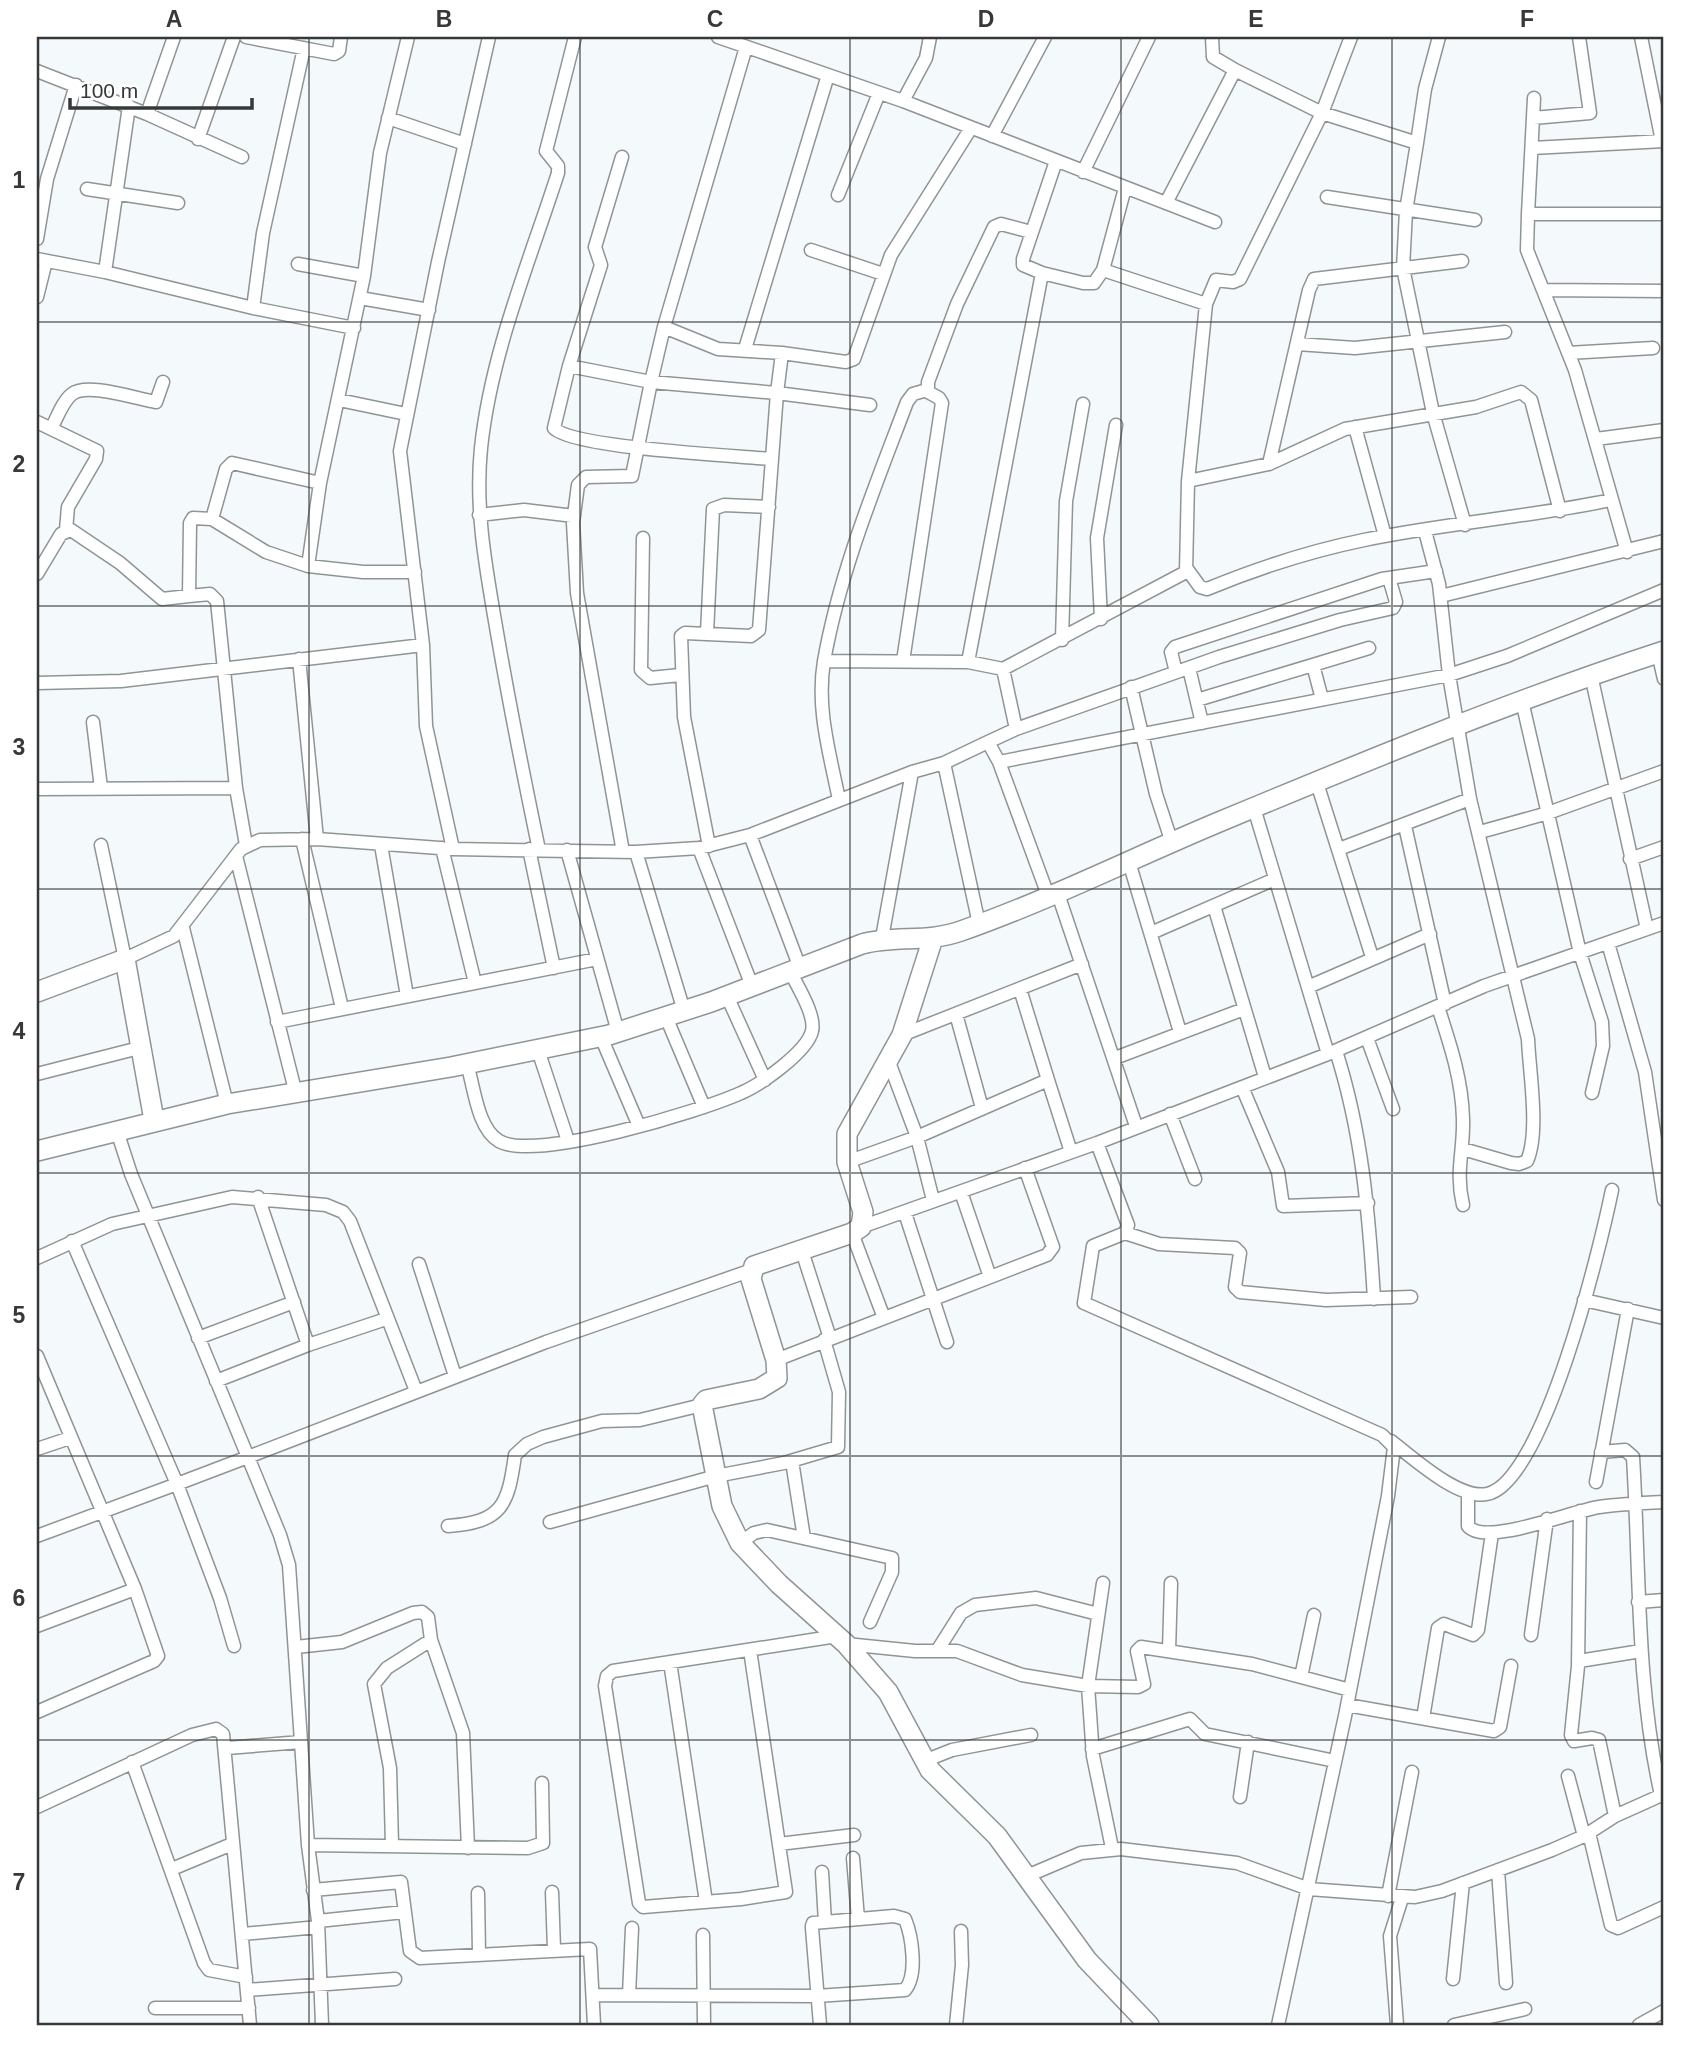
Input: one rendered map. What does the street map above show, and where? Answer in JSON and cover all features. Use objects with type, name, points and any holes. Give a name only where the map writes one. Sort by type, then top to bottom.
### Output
[{"type":"street","points":[[147,114],[174,37]]},
{"type":"street","points":[[198,139],[234,37]]},
{"type":"street","points":[[246,37],[336,54],[341,37]]},
{"type":"street","points":[[308,566],[320,483],[364,276],[388,118],[408,37]]},
{"type":"street","points":[[475,983],[447,849],[426,726],[423,645],[400,464],[406,414],[489,37]]},
{"type":"street","points":[[554,968],[479,515],[481,450],[493,373],[558,173],[558,166],[547,156],[546,151],[575,37]]},
{"type":"street","points":[[718,37],[734,39],[746,47],[903,101],[1215,222]]},
{"type":"street","points":[[903,101],[926,58],[930,37]]},
{"type":"street","points":[[992,136],[1045,37]]},
{"type":"street","points":[[1083,172],[1149,37]]},
{"type":"street","points":[[1212,37],[1210,48],[1213,57],[1235,70],[1322,113],[1417,142]]},
{"type":"street","points":[[1351,37],[1322,113],[1240,279],[1233,282],[1216,280],[1206,304],[1188,481],[1187,569],[1200,587],[1207,589],[1308,553],[1385,537],[1560,511],[1611,500]]},
{"type":"street","points":[[1440,37],[1425,89],[1406,211],[1403,268],[1433,414],[1465,525]]},
{"type":"street","points":[[1533,118],[1590,113],[1579,37]]},
{"type":"street","points":[[1532,148],[1663,141],[1641,37]]},
{"type":"street","points":[[623,852],[577,593],[574,516],[579,480],[586,477],[630,478],[664,327],[746,47]]},
{"type":"street","points":[[253,308],[263,233],[304,48]]},
{"type":"street","points":[[1166,203],[1235,70]]},
{"type":"street","points":[[37,71],[129,106],[242,157]]},
{"type":"street","points":[[745,349],[828,75]]},
{"type":"street","points":[[37,239],[47,179],[76,85]]},
{"type":"street","points":[[838,195],[879,93]]},
{"type":"street","points":[[1534,98],[1527,250],[1568,353],[1597,439],[1611,500],[1627,552]]},
{"type":"street","points":[[105,272],[129,106]]},
{"type":"street","points":[[388,118],[465,144]]},
{"type":"street","points":[[664,327],[718,349],[745,349],[852,360],[883,274],[906,229],[971,128]]},
{"type":"street","points":[[622,157],[595,247],[601,265],[569,366],[554,423],[557,431],[638,448],[772,459]]},
{"type":"street","points":[[1056,161],[1031,232],[1023,265],[1042,273],[1088,284],[1094,283],[1103,270],[1125,188]]},
{"type":"street","points":[[88,189],[178,204]]},
{"type":"street","points":[[1327,197],[1475,220]]},
{"type":"street","points":[[1528,214],[1664,214]]},
{"type":"street","points":[[927,390],[953,315],[994,227],[1001,224],[1031,232]]},
{"type":"street","points":[[811,250],[883,274]]},
{"type":"street","points":[[37,297],[41,260],[354,328]]},
{"type":"street","points":[[1269,464],[1309,289],[1314,279],[1462,261]]},
{"type":"street","points":[[298,264],[364,276]]},
{"type":"street","points":[[1103,270],[1206,304]]},
{"type":"street","points":[[968,662],[1042,273]]},
{"type":"street","points":[[1543,290],[1664,291]]},
{"type":"street","points":[[360,298],[429,310]]},
{"type":"street","points":[[1297,344],[1355,348],[1505,332]]},
{"type":"street","points":[[1568,353],[1653,348]]},
{"type":"street","points":[[752,986],[704,847],[680,675],[681,636],[685,633],[707,633],[751,636],[759,629],[782,353]]},
{"type":"street","points":[[569,366],[651,382],[777,393],[870,405]]},
{"type":"street","points":[[51,429],[69,398],[77,392],[93,390],[156,402],[163,382]]},
{"type":"street","points":[[902,661],[942,403],[927,390]]},
{"type":"street","points":[[839,800],[821,711],[820,685],[835,609],[858,533],[907,402],[912,394],[927,390]]},
{"type":"street","points":[[1188,481],[1269,464],[1355,427],[1476,407],[1512,393],[1526,392],[1531,400],[1560,511]]},
{"type":"street","points":[[339,400],[406,414]]},
{"type":"street","points":[[1062,640],[1066,501],[1083,404]]},
{"type":"street","points":[[37,422],[91,447],[97,454],[68,508],[65,530],[37,574]]},
{"type":"street","points":[[1101,619],[1097,538],[1116,425]]},
{"type":"street","points":[[1355,427],[1385,537]]},
{"type":"street","points":[[1597,439],[1664,430]]},
{"type":"street","points":[[212,519],[226,469],[232,463],[320,483]]},
{"type":"street","points":[[707,633],[713,509],[724,505],[769,507]]},
{"type":"street","points":[[479,515],[524,510],[574,516]]},
{"type":"street","points":[[189,596],[190,523],[193,519],[212,519],[266,552],[308,566],[363,572],[415,572]]},
{"type":"street","points":[[65,530],[81,534],[162,599],[204,593],[215,597],[236,788],[246,845]]},
{"type":"street","points":[[1425,531],[1441,596],[1449,675],[1470,799],[1528,1038],[1528,1066],[1533,1091],[1529,1157],[1519,1164],[1462,1149]]},
{"type":"street","points":[[643,538],[641,670],[650,678],[680,675]]},
{"type":"street","points":[[1441,596],[1664,541]]},
{"type":"street","points":[[824,662],[968,662],[1003,669],[1101,619],[1183,574],[1187,569]]},
{"type":"street","points":[[1202,723],[1197,700],[1171,652],[1175,647],[1389,578],[1436,571]]},
{"type":"street","points":[[37,992],[161,943],[183,928],[246,845],[260,840],[317,839],[447,849],[623,852],[704,847],[750,835],[912,772],[944,763],[1016,729],[1131,687],[1340,620],[1395,607],[1389,578]]},
{"type":"street","points":[[999,762],[1143,741],[1202,723],[1449,675],[1507,656],[1664,590]]},
{"type":"street","points":[[37,683],[121,681],[423,645]]},
{"type":"street","points":[[1197,700],[1369,648]]},
{"type":"street","points":[[37,1151],[119,1139],[154,1120],[295,1090],[467,1064],[610,1034],[727,996],[882,938],[933,939],[1054,896],[1172,843],[1457,723],[1661,652],[1664,679]]},
{"type":"street","points":[[299,659],[317,839]]},
{"type":"street","points":[[1313,665],[1322,699]]},
{"type":"street","points":[[1003,669],[1016,729]]},
{"type":"street","points":[[1591,675],[1647,929]]},
{"type":"street","points":[[1131,687],[1143,741],[1172,843]]},
{"type":"street","points":[[1522,701],[1580,953],[1603,1034],[1592,1093]]},
{"type":"street","points":[[93,722],[101,788]]},
{"type":"street","points":[[988,742],[999,762],[1082,964],[1136,1126]]},
{"type":"street","points":[[944,763],[945,780],[979,923]]},
{"type":"street","points":[[1480,832],[1548,814],[1664,771]]},
{"type":"street","points":[[882,938],[912,772]]},
{"type":"street","points":[[1317,783],[1372,957]]},
{"type":"street","points":[[37,789],[236,788]]},
{"type":"street","points":[[1339,849],[1470,799]]},
{"type":"street","points":[[1254,808],[1360,1149],[1368,1203],[1374,1299]]},
{"type":"street","points":[[1405,826],[1430,934],[1441,1005],[1461,1081],[1462,1149],[1457,1170],[1463,1205]]},
{"type":"street","points":[[467,1064],[483,1120],[494,1138],[516,1146],[568,1141],[639,1126],[704,1108],[765,1080],[812,1032],[811,1019],[750,835]]},
{"type":"street","points":[[302,839],[342,1009]]},
{"type":"street","points":[[101,845],[154,1120]]},
{"type":"street","points":[[381,845],[407,996]]},
{"type":"street","points":[[1630,859],[1664,847]]},
{"type":"street","points":[[568,850],[597,959],[610,1034],[639,1126]]},
{"type":"street","points":[[636,852],[675,1014],[704,1108]]},
{"type":"street","points":[[236,856],[295,1090]]},
{"type":"street","points":[[1129,862],[1180,1032]]},
{"type":"street","points":[[1151,933],[1275,879]]},
{"type":"street","points":[[1214,906],[1265,1077]]},
{"type":"street","points":[[37,1536],[454,1376],[752,1270],[758,1264],[802,1251],[933,1200],[1097,1143],[1332,1053],[1511,976],[1664,923]]},
{"type":"street","points":[[183,928],[227,1104]]},
{"type":"street","points":[[1308,987],[1430,934]]},
{"type":"street","points":[[884,1318],[857,1230],[863,1212],[847,1162],[848,1135],[852,1122],[889,1062],[902,1035],[933,939]]},
{"type":"street","points":[[1608,943],[1645,1072],[1664,1200]]},
{"type":"street","points":[[277,1022],[597,959]]},
{"type":"street","points":[[902,1035],[1082,964]]},
{"type":"street","points":[[1020,989],[1071,1152]]},
{"type":"street","points":[[727,996],[765,1080]]},
{"type":"street","points":[[1115,1058],[1244,1009]]},
{"type":"street","points":[[956,1014],[982,1108]]},
{"type":"street","points":[[1367,1038],[1393,1109]]},
{"type":"street","points":[[37,1074],[139,1048]]},
{"type":"street","points":[[538,1050],[568,1141]]},
{"type":"street","points":[[889,1062],[917,1136],[933,1200]]},
{"type":"street","points":[[847,1162],[917,1136],[1048,1080]]},
{"type":"street","points":[[1242,1087],[1278,1172],[1283,1206],[1368,1203]]},
{"type":"street","points":[[1170,1114],[1195,1179]]},
{"type":"street","points":[[119,1139],[285,1551],[296,1647],[308,1845],[318,1924],[322,2025]]},
{"type":"street","points":[[1097,1143],[1127,1221],[1125,1233]]},
{"type":"street","points":[[776,1360],[1046,1255],[1053,1247],[1025,1168]]},
{"type":"street","points":[[1411,1297],[1326,1300],[1240,1292],[1235,1287],[1240,1253],[1235,1248],[1159,1244],[1125,1233],[1093,1246],[1084,1303],[1391,1441],[1468,1493],[1494,1492],[1525,1457],[1549,1408],[1584,1300],[1612,1190]]},
{"type":"street","points":[[961,1192],[990,1277]]},
{"type":"street","points":[[37,1258],[112,1224],[232,1197],[258,1197],[326,1205],[346,1215],[416,1391]]},
{"type":"street","points":[[258,1197],[308,1345]]},
{"type":"street","points":[[905,1213],[947,1342]]},
{"type":"street","points":[[72,1241],[177,1483],[220,1598],[234,1646]]},
{"type":"street","points":[[550,1521],[716,1476],[792,1461],[833,1450],[840,1444],[839,1392],[802,1251]]},
{"type":"street","points":[[419,1264],[454,1376]]},
{"type":"street","points":[[448,1526],[486,1521],[495,1513],[510,1492],[514,1455],[527,1444],[610,1419],[640,1420],[702,1405],[706,1400],[770,1385],[777,1378],[776,1360],[752,1287],[752,1270]]},
{"type":"street","points":[[1584,1300],[1664,1318]]},
{"type":"street","points":[[198,1338],[294,1302]]},
{"type":"street","points":[[1596,1482],[1628,1309]]},
{"type":"street","points":[[216,1381],[308,1345],[387,1319]]},
{"type":"street","points":[[37,1356],[69,1438],[135,1589],[158,1652],[156,1659],[37,1712]]},
{"type":"street","points":[[702,1405],[728,1522],[740,1544],[842,1640],[898,1706],[924,1761],[947,1788],[997,1836],[1087,1960],[1149,2025]]},
{"type":"street","points":[[37,1449],[69,1438]]},
{"type":"street","points":[[1279,2025],[1350,1690],[1394,1459],[1391,1441]]},
{"type":"street","points":[[1027,1876],[1081,1853],[1112,1849],[1237,1863],[1309,1889],[1395,1897],[1426,1895],[1498,1870],[1586,1834],[1615,1816],[1663,1794],[1650,1742],[1641,1651],[1633,1457],[1625,1451],[1601,1452]]},
{"type":"street","points":[[792,1461],[804,1538]]},
{"type":"street","points":[[1468,1493],[1468,1526],[1474,1532],[1492,1533],[1580,1511],[1633,1503],[1664,1502]]},
{"type":"street","points":[[1580,1511],[1579,1661],[1572,1738],[1577,1742],[1592,1738],[1599,1740],[1615,1816]]},
{"type":"street","points":[[1531,1635],[1547,1519]]},
{"type":"street","points":[[740,1544],[760,1530],[892,1558],[892,1572],[870,1622]]},
{"type":"street","points":[[1423,1718],[1438,1628],[1444,1624],[1473,1635],[1478,1630],[1492,1533]]},
{"type":"street","points":[[1103,1583],[1088,1686],[1092,1749],[1112,1849]]},
{"type":"street","points":[[1169,1651],[1171,1583]]},
{"type":"street","points":[[37,1626],[135,1589]]},
{"type":"street","points":[[937,1651],[961,1613],[975,1605],[1036,1598],[1098,1614]]},
{"type":"street","points":[[1638,1602],[1664,1600]]},
{"type":"street","points":[[296,1647],[342,1642],[418,1612],[425,1614],[429,1619],[431,1640],[463,1733],[468,1849]]},
{"type":"street","points":[[1301,1677],[1314,1615]]},
{"type":"street","points":[[392,1845],[390,1768],[374,1684],[387,1668],[431,1640]]},
{"type":"street","points":[[750,1650],[786,1889],[784,1893],[647,1907],[639,1903],[605,1686],[607,1676],[613,1671],[750,1650],[842,1640],[957,1651],[1022,1675],[1088,1686],[1142,1686],[1144,1681],[1138,1647],[1245,1662],[1350,1690]]},
{"type":"street","points":[[1579,1661],[1641,1651]]},
{"type":"street","points":[[670,1662],[706,1902]]},
{"type":"street","points":[[1347,1705],[1498,1730],[1511,1666]]},
{"type":"street","points":[[1092,1749],[1190,1719],[1205,1734],[1335,1761]]},
{"type":"street","points":[[37,1807],[132,1762],[216,1729],[223,1734],[227,1748],[232,1843],[250,2025]]},
{"type":"street","points":[[924,1761],[952,1750],[1031,1735]]},
{"type":"street","points":[[227,1748],[300,1742]]},
{"type":"street","points":[[1240,1797],[1248,1742]]},
{"type":"street","points":[[132,1762],[206,1968],[246,1983],[321,1986],[395,1979]]},
{"type":"street","points":[[1397,2025],[1390,1936],[1412,1772]]},
{"type":"street","points":[[1568,1776],[1611,1925],[1618,1928],[1664,1907]]},
{"type":"street","points":[[308,1845],[528,1848],[543,1843],[542,1783]]},
{"type":"street","points":[[779,1844],[854,1835]]},
{"type":"street","points":[[172,1869],[232,1843]]},
{"type":"street","points":[[853,1858],[858,1919]]},
{"type":"street","points":[[1498,1870],[1506,1983]]},
{"type":"street","points":[[822,1872],[825,1922]]},
{"type":"street","points":[[313,1890],[400,1881],[403,1885],[410,1951],[414,1956],[584,1947],[592,1952],[594,2025]]},
{"type":"street","points":[[1453,1979],[1463,1883]]},
{"type":"street","points":[[552,1892],[554,1949]]},
{"type":"street","points":[[478,1893],[479,1954]]},
{"type":"street","points":[[243,1934],[404,1912]]},
{"type":"street","points":[[594,1995],[817,1996],[908,1988],[911,1948],[905,1919],[899,1916],[858,1919],[812,1926],[817,1996],[820,2025]]},
{"type":"street","points":[[629,1995],[632,1928]]},
{"type":"street","points":[[956,2025],[961,1931]]},
{"type":"street","points":[[703,1935],[704,2025]]},
{"type":"street","points":[[155,2008],[249,2008]]},
{"type":"street","points":[[1454,2025],[1505,2020],[1525,2009]]},
{"type":"street","points":[[1639,2025],[1664,2011]]}]
